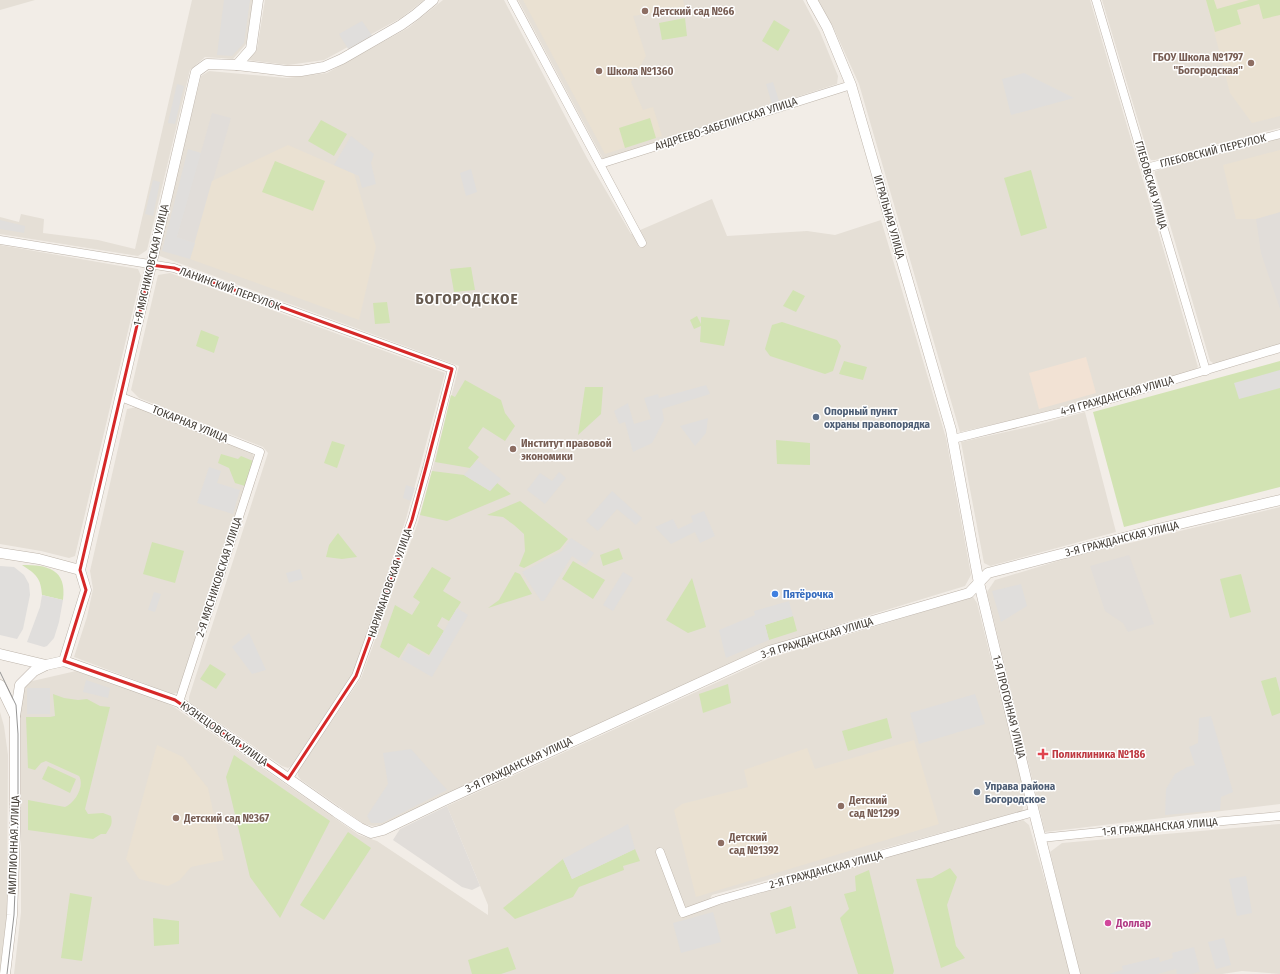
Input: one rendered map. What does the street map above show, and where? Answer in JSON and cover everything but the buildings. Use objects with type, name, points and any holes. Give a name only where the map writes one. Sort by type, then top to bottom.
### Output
[{"type":"street","points":[[237,65],[251,49],[258,0]]},
{"type":"street","name":"1-Я МЯСНИКОВСКАЯ УЛИЦА","points":[[80,570],[196,72],[207,64],[237,65],[287,71],[301,71],[324,67],[342,59],[401,25],[433,0]]},
{"type":"street","points":[[512,0],[642,243]]},
{"type":"street","name":"ИГРАЛЬНАЯ УЛИЦА","points":[[812,0],[827,27],[851,85],[953,439]]},
{"type":"street","name":"ГЛЕБОВСКАЯ УЛИЦА","points":[[1096,0],[1206,371]]},
{"type":"street","name":"АНДРЕЕВО-ЗАБЕЛИНСКАЯ УЛИЦА","points":[[600,164],[851,85]]},
{"type":"street","name":"ГЛЕБОВСКИЙ ПЕРЕУЛОК","points":[[1146,168],[1280,134]]},
{"type":"street","name":"ЛАНИНСКИЙ ПЕРЕУЛОК","points":[[0,240],[174,268],[452,369]]},
{"type":"street","name":"4-Я ГРАЖДАНСКАЯ УЛИЦА","points":[[953,439],[1087,406],[1280,348]]},
{"type":"street","name":"НАРИМАНОВСКАЯ УЛИЦА","points":[[288,779],[356,676],[412,520],[452,369]]},
{"type":"street","name":"ТОКАРНАЯ УЛИЦА","points":[[121,397],[260,452]]},
{"type":"street","name":"1-Я ПРОГОННАЯ УЛИЦА","points":[[953,439],[979,583],[1075,974]]},
{"type":"street","name":"2-Я МЯСНИКОВСКАЯ УЛИЦА","points":[[179,702],[260,452]]},
{"type":"street","name":"3-Я ГРАЖДАНСКАЯ УЛИЦА","points":[[372,833],[383,830],[494,777],[769,651],[969,593],[988,573],[1154,530],[1280,500]]},
{"type":"street","points":[[0,553],[39,559],[80,570],[86,590],[64,661]]},
{"type":"street","points":[[0,654],[46,664]]},
{"type":"street","name":"КУЗНЕЦОВСКАЯ УЛИЦА","points":[[64,661],[179,702],[360,828],[372,833]]},
{"type":"street","name":"МИЛЛИОННАЯ УЛИЦА","points":[[5,974],[12,914],[16,794],[15,716],[20,685],[34,672],[46,664],[64,661]]},
{"type":"street","name":"МИЛЛИОННАЯ УЛИЦА","points":[[0,685],[15,716]]},
{"type":"street","name":"2-Я ГРАЖДАНСКАЯ УЛИЦА","points":[[660,852],[683,913],[719,900],[1034,812]]},
{"type":"street","name":"1-Я ГРАЖДАНСКАЯ УЛИЦА","points":[[1041,838],[1280,816]]},
{"type":"highlighted area","points":[[151,265],[174,268],[452,369],[412,520],[356,676],[288,779],[175,700],[64,661],[86,590],[80,570]]},
{"type":"shaded area","points":[[0,0],[35,0],[0,10]]},
{"type":"shaded area","points":[[192,0],[253,0],[246,44],[233,59],[205,57],[190,70],[147,250],[138,256],[0,234],[0,217],[19,222],[21,214],[44,219],[43,233],[98,240],[135,249]]},
{"type":"shaded area","points":[[224,0],[250,0],[244,43],[232,56],[217,55]]},
{"type":"shaded area","points":[[265,0],[424,0],[401,18],[324,60],[288,65],[248,60],[257,49]]},
{"type":"shaded area","points":[[443,0],[504,0],[587,158],[631,234],[712,199],[727,236],[807,231],[835,235],[881,220],[946,438],[971,575],[965,586],[765,647],[381,825],[372,826],[364,824],[301,780],[298,776],[298,771],[361,678],[418,522],[459,366],[157,255],[201,76],[209,71],[287,78],[327,73],[408,28]]},
{"type":"shaded area","points":[[518,0],[803,0],[820,32],[838,76],[837,84],[603,159]]},
{"type":"shaded area","name":"Школа №1360","points":[[523,0],[683,0],[685,7],[633,16],[646,56],[631,82],[643,110],[653,107],[662,136],[605,154]]},
{"type":"shaded area","points":[[818,0],[1090,0],[1198,367],[1191,372],[1032,416],[960,432],[859,84],[834,29]]},
{"type":"shaded area","points":[[1102,0],[1280,0],[1280,128],[1151,160]]},
{"type":"shaded area","name":"ГБОУ Школа №1797 \"Богородская\"","points":[[1206,0],[1280,0],[1280,116],[1252,123],[1230,93]]},
{"type":"shaded area","points":[[362,21],[373,37],[350,52],[339,34]]},
{"type":"shaded area","points":[[1024,73],[1074,98],[1011,115],[1002,79]]},
{"type":"shaded area","points":[[773,82],[779,101],[772,104],[766,84]]},
{"type":"shaded area","points":[[177,84],[184,86],[175,124],[168,123]]},
{"type":"shaded area","points":[[212,113],[231,118],[195,243],[177,237]]},
{"type":"shaded area","points":[[351,136],[374,154],[371,163],[376,184],[362,188],[359,176],[334,165]]},
{"type":"shaded area","points":[[1280,138],[1280,345],[1215,364],[1210,361],[1155,171]]},
{"type":"shaded area","points":[[288,145],[354,174],[376,247],[359,320],[190,259],[212,181]]},
{"type":"shaded area","points":[[188,149],[201,153],[177,237],[195,243],[190,259],[162,251]]},
{"type":"shaded area","points":[[1280,150],[1280,212],[1256,219],[1236,219],[1223,165]]},
{"type":"shaded area","points":[[471,169],[477,192],[466,196],[460,173]]},
{"type":"shaded area","points":[[153,180],[160,182],[153,216],[145,214]]},
{"type":"shaded area","points":[[1280,212],[1280,309],[1261,253],[1256,219]]},
{"type":"shaded area","points":[[0,220],[25,226],[24,233],[0,229]]},
{"type":"shaded area","points":[[0,245],[138,269],[141,276],[75,556],[69,558],[41,551],[0,544]]},
{"type":"shaded area","points":[[170,273],[445,373],[406,519],[354,675],[292,766],[288,768],[282,766],[189,702],[189,697],[268,453],[263,447],[139,398],[131,390],[158,275]]},
{"type":"shaded area","points":[[1086,357],[1096,393],[1039,409],[1029,373]]},
{"type":"shaded area","points":[[1280,370],[1280,388],[1239,399],[1234,383]]},
{"type":"shaded area","points":[[706,385],[710,394],[662,409],[664,420],[652,443],[633,452],[625,422],[619,424],[614,411],[628,403],[634,424],[651,419],[644,398],[658,394],[659,398]]},
{"type":"shaded area","points":[[137,407],[252,453],[256,460],[181,692],[172,694],[74,657],[87,617],[93,589],[90,571],[127,409]]},
{"type":"shaded area","points":[[1085,412],[1116,532],[990,566],[984,563],[961,442],[1033,426]]},
{"type":"shaded area","points":[[708,418],[706,433],[695,446],[680,426]]},
{"type":"shaded area","points":[[477,460],[501,479],[490,491],[464,475]]},
{"type":"shaded area","points":[[209,467],[221,471],[217,483],[240,490],[233,514],[197,503]]},
{"type":"shaded area","points":[[559,472],[566,478],[545,504],[527,490],[540,473],[552,481]]},
{"type":"shaded area","points":[[406,485],[415,488],[411,501],[403,498]]},
{"type":"shaded area","points":[[612,491],[642,518],[636,525],[617,509],[598,531],[586,521]]},
{"type":"shaded area","points":[[1280,507],[1280,804],[1045,832],[987,592],[995,580],[1071,557]]},
{"type":"shaded area","points":[[704,511],[715,536],[700,543],[695,532],[671,544],[655,527],[673,519],[678,529],[693,522],[691,516]]},
{"type":"shaded area","points":[[571,538],[594,553],[586,565],[572,556],[544,601],[541,601],[522,572],[562,551]]},
{"type":"shaded area","points":[[1129,555],[1154,624],[1128,632],[1123,623],[1105,611],[1090,566]]},
{"type":"shaded area","points":[[0,566],[14,567],[24,575],[29,584],[30,595],[23,629],[17,639],[0,635]]},
{"type":"shaded area","points":[[300,569],[303,579],[289,583],[286,573]]},
{"type":"shaded area","points":[[623,572],[633,578],[613,611],[603,605]]},
{"type":"shaded area","points":[[1021,584],[1027,606],[1001,622],[992,591]]},
{"type":"shaded area","points":[[154,592],[161,594],[155,612],[148,610]]},
{"type":"shaded area","points":[[42,595],[63,600],[54,638],[47,646],[44,647],[27,642],[40,607]]},
{"type":"shaded area","points":[[973,597],[977,603],[1026,800],[1022,811],[712,895],[704,909],[1023,820],[1029,825],[1070,974],[14,974],[21,912],[21,692],[28,682],[76,671],[162,701],[174,707],[359,835],[377,841],[488,915],[488,905],[447,806],[770,658]]},
{"type":"shaded area","points":[[789,601],[793,616],[765,625],[769,640],[726,658],[719,630],[755,615],[754,611]]},
{"type":"shaded area","points":[[457,608],[468,615],[432,677],[401,659],[409,646],[429,657]]},
{"type":"shaded area","points":[[249,633],[266,670],[252,674],[232,647]]},
{"type":"shaded area","points":[[86,680],[110,688],[108,698],[83,692]]},
{"type":"shaded area","points":[[27,688],[50,688],[50,714],[27,714]]},
{"type":"shaded area","points":[[975,694],[985,724],[919,744],[910,713]]},
{"type":"shaded area","points":[[0,712],[4,726],[8,755],[7,912],[0,969]]},
{"type":"shaded area","points":[[1211,716],[1233,792],[1221,797],[1220,810],[1165,815],[1166,789],[1175,774],[1187,767],[1195,765],[1189,747],[1198,743],[1199,718]]},
{"type":"shaded area","name":"Детский сад №1299","points":[[914,740],[939,824],[696,897],[674,810],[682,804],[748,787],[744,770],[807,748],[815,769]]},
{"type":"shaded area","name":"Детский сад №367","points":[[157,745],[183,757],[208,788],[224,860],[191,867],[180,880],[168,886],[139,879],[126,859]]},
{"type":"shaded area","points":[[411,749],[447,790],[382,823],[371,823],[367,816],[388,784],[383,753]]},
{"type":"shaded area","points":[[447,806],[480,886],[472,890],[462,887],[393,840],[400,829]]},
{"type":"shaded area","points":[[628,824],[635,849],[572,879],[563,859]]},
{"type":"shaded area","points":[[1280,824],[1280,974],[1242,971],[1222,974],[1080,974],[1050,852],[1062,843]]},
{"type":"shaded area","points":[[1246,876],[1252,913],[1237,916],[1229,879]]},
{"type":"shaded area","points":[[713,912],[721,942],[681,953],[673,923]]},
{"type":"shaded area","points":[[1224,938],[1231,965],[1216,969],[1208,942]]},
{"type":"shaded area","points":[[1194,947],[1200,972],[1191,974],[1177,974],[1176,969],[1157,974],[1108,974],[1123,970],[1122,966],[1159,957],[1160,962],[1173,958],[1172,953]]},
{"type":"green space","points":[[1206,0],[1214,0],[1217,9],[1249,0],[1280,0],[1280,15],[1263,19],[1259,4],[1237,10],[1241,24],[1215,32]]},
{"type":"green space","points":[[685,18],[687,36],[662,40],[659,23]]},
{"type":"green space","points":[[774,20],[790,30],[778,51],[762,41]]},
{"type":"green space","points":[[650,118],[656,138],[625,148],[619,128]]},
{"type":"green space","points":[[321,120],[347,134],[334,156],[308,141]]},
{"type":"green space","points":[[275,161],[325,181],[313,211],[262,192]]},
{"type":"green space","points":[[1031,170],[1047,228],[1021,236],[1004,178]]},
{"type":"green space","points":[[471,267],[475,290],[454,292],[450,269]]},
{"type":"green space","points":[[793,290],[805,296],[796,312],[783,306]]},
{"type":"green space","points":[[387,302],[390,323],[375,324],[373,303]]},
{"type":"green space","points":[[697,316],[701,324],[701,317],[730,320],[724,346],[700,342],[701,326],[694,329],[690,320]]},
{"type":"green space","points":[[782,322],[837,340],[841,346],[833,371],[825,374],[770,356],[765,349],[772,325]]},
{"type":"green space","points":[[201,330],[219,337],[214,353],[196,346]]},
{"type":"green space","points":[[844,361],[867,367],[863,380],[839,374]]},
{"type":"green space","points":[[1280,361],[1280,487],[1124,527],[1093,412]]},
{"type":"green space","points":[[465,380],[501,400],[505,413],[515,426],[505,441],[483,427],[468,448],[479,457],[470,468],[435,462],[451,395],[455,397]]},
{"type":"green space","points":[[585,387],[603,387],[601,414],[578,435]]},
{"type":"green space","points":[[776,440],[810,443],[810,465],[777,464]]},
{"type":"green space","points":[[332,441],[345,445],[337,468],[324,463]]},
{"type":"green space","points":[[221,454],[238,459],[241,456],[253,461],[245,486],[235,483],[229,468],[218,463]]},
{"type":"green space","points":[[432,471],[464,475],[490,491],[497,483],[511,494],[447,521],[420,515]]},
{"type":"green space","points":[[520,501],[568,539],[560,549],[524,568],[519,566],[525,551],[524,534],[503,517],[487,515]]},
{"type":"green space","points":[[338,533],[357,557],[342,559],[326,557],[329,545]]},
{"type":"green space","points":[[152,542],[184,551],[175,583],[143,574]]},
{"type":"green space","points":[[619,548],[623,559],[603,566],[600,555]]},
{"type":"green space","points":[[573,561],[605,580],[593,599],[562,579]]},
{"type":"green space","points":[[22,565],[40,566],[54,571],[59,575],[62,581],[63,600],[42,595],[37,577]]},
{"type":"green space","points":[[432,567],[451,578],[443,591],[461,602],[449,621],[442,617],[437,626],[444,631],[429,655],[408,643],[399,658],[380,647],[395,605],[412,615],[420,602],[413,597]]},
{"type":"green space","points":[[515,572],[520,574],[532,594],[488,608],[499,600]]},
{"type":"green space","points":[[1241,574],[1251,612],[1230,618],[1220,579]]},
{"type":"green space","points":[[692,578],[706,627],[688,633],[666,620]]},
{"type":"green space","points":[[793,616],[797,631],[769,640],[765,625]]},
{"type":"green space","points":[[210,664],[226,674],[216,689],[200,679]]},
{"type":"green space","points":[[1276,677],[1280,692],[1280,713],[1272,716],[1261,681]]},
{"type":"green space","points":[[728,684],[731,703],[703,713],[699,694]]},
{"type":"green space","points":[[53,694],[64,698],[78,700],[87,699],[100,706],[110,707],[85,809],[88,814],[103,813],[111,816],[112,819],[110,828],[106,834],[101,834],[93,839],[28,830],[28,800],[65,807],[72,802],[78,794],[81,784],[79,776],[46,761],[41,763],[35,770],[28,768],[26,717],[55,716]]},
{"type":"green space","points":[[887,718],[892,738],[848,751],[842,731]]},
{"type":"green space","points":[[234,755],[330,821],[280,918],[250,877],[226,777]]},
{"type":"green space","points":[[48,766],[76,779],[70,793],[42,779]]},
{"type":"green space","points":[[348,832],[371,848],[324,920],[300,905]]},
{"type":"green space","points":[[635,849],[640,861],[623,866],[624,870],[579,887],[573,897],[515,919],[503,908],[563,859],[572,879]]},
{"type":"green space","points":[[950,868],[957,877],[947,905],[956,946],[965,958],[941,968],[916,879],[932,878]]},
{"type":"green space","points":[[869,870],[894,971],[893,974],[858,974],[840,918],[849,909],[844,894],[856,891],[855,876]]},
{"type":"green space","points":[[70,893],[92,897],[82,961],[61,958]]},
{"type":"green space","points":[[791,906],[796,928],[776,934],[770,913]]},
{"type":"green space","points":[[153,918],[179,921],[179,944],[154,946]]},
{"type":"green space","points":[[508,947],[516,969],[501,974],[472,974],[468,960]]},
{"type":"tram line","points":[[0,672],[16,705],[18,734],[18,819],[14,915],[7,974]]},
{"type":"place","name":"Детский сад №66","points":[[645,11]]},
{"type":"place","name":"ГБОУ Школа №1797 \"Богородская\"","points":[[1251,63]]},
{"type":"place","name":"Школа №1360","points":[[599,71]]},
{"type":"place","name":"Опорный пункт охраны правопорядка","points":[[816,417]]},
{"type":"place","name":"Институт правовой экономики","points":[[513,449]]},
{"type":"place","name":"Пятёрочка","points":[[775,594]]},
{"type":"place","name":"Поликлиника №186","points":[[1043,754]]},
{"type":"place","name":"Управа района Богородское","points":[[977,792]]},
{"type":"place","name":"Детский сад №1299","points":[[841,806]]},
{"type":"place","name":"Детский сад №367","points":[[176,818]]},
{"type":"place","name":"Детский сад №1392","points":[[721,843]]},
{"type":"place","name":"Доллар","points":[[1108,923]]},
{"type":"district","name":"БОГОРОДСКОЕ","points":[[467,299]]}]
